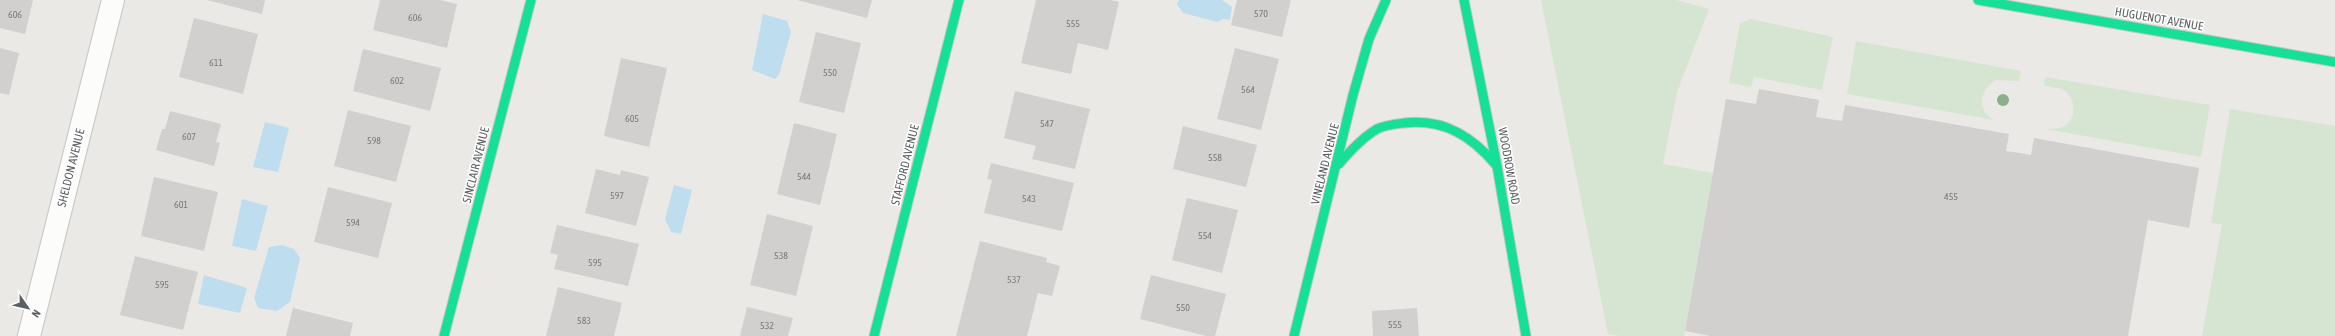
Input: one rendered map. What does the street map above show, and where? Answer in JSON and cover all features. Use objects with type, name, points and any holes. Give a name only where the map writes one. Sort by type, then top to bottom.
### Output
[{"type":"street","name":"SHELDON AVENUE","points":[[29,336],[112,0]]},
{"type":"street","name":"SINCLAIR AVENUE","points":[[444,336],[531,0]]},
{"type":"street","name":"STAFFORD AVENUE","points":[[874,336],[959,0]]},
{"type":"street","name":"VINELAND AVENUE","points":[[1294,336],[1369,39],[1386,0]]},
{"type":"street","name":"WOODROW ROAD","points":[[1464,0],[1497,166],[1526,336]]},
{"type":"street","name":"HUGUENOT AVENUE","points":[[1978,0],[2335,62]]},
{"type":"street","points":[[1337,167],[1356,144],[1379,129],[1415,121],[1437,123],[1464,133],[1482,147],[1497,166]]},
{"type":"green space","points":[[1541,0],[1676,0],[1709,9],[1677,92],[1663,164],[1713,173],[1684,336],[1621,336],[1608,334]]},
{"type":"green space","points":[[1751,19],[1833,37],[1822,90],[1754,77],[1751,87],[1729,83],[1740,23]]},
{"type":"green space","points":[[1856,41],[2021,71],[2019,81],[1996,80],[1986,88],[1983,94],[1982,106],[1984,112],[1995,120],[1847,94]]},
{"type":"green space","points":[[2045,77],[2210,105],[2201,157],[2046,129],[2058,128],[2067,124],[2073,116],[2074,110],[2072,100],[2065,91],[2058,88],[2044,86]]},
{"type":"green space","points":[[2230,109],[2335,126],[2335,336],[2202,336],[2222,224],[2211,223]]},
{"type":"water","points":[[1179,0],[1222,0],[1232,7],[1230,20],[1224,19],[1217,22],[1183,13],[1177,4]]},
{"type":"water","points":[[763,14],[787,21],[791,32],[779,75],[775,79],[752,70]]},
{"type":"water","points":[[265,122],[289,128],[278,172],[253,167]]},
{"type":"water","points":[[674,185],[692,190],[681,234],[671,232],[665,219]]},
{"type":"water","points":[[242,199],[268,206],[256,251],[232,246]]},
{"type":"water","points":[[282,245],[294,249],[300,258],[290,302],[277,311],[258,308],[254,298],[269,247]]},
{"type":"water","points":[[204,275],[247,288],[240,313],[198,304]]},
{"type":"building","points":[[0,0],[33,0],[25,34],[0,28]]},
{"type":"building","points":[[207,0],[265,0],[262,14]]},
{"type":"building","points":[[380,0],[440,0],[457,4],[447,48],[373,30]]},
{"type":"building","points":[[797,0],[872,0],[867,18]]},
{"type":"building","points":[[1036,0],[1110,0],[1119,2],[1108,50],[1078,43],[1071,74],[1021,63]]},
{"type":"building","points":[[1237,0],[1291,0],[1282,37],[1231,25]]},
{"type":"building","points":[[194,18],[258,34],[243,94],[179,77]]},
{"type":"building","points":[[816,32],[861,43],[844,113],[799,102]]},
{"type":"building","points":[[0,48],[19,53],[9,95],[0,93]]},
{"type":"building","points":[[1235,48],[1279,59],[1261,130],[1217,119]]},
{"type":"building","points":[[363,49],[441,68],[430,111],[353,91]]},
{"type":"building","points":[[621,58],[667,68],[649,147],[604,136]]},
{"type":"building","points":[[1759,89],[1819,100],[1816,117],[1842,121],[1845,105],[2009,134],[2006,151],[2031,155],[2034,138],[2199,168],[2189,228],[2148,220],[2128,336],[1710,336],[1685,331],[1726,99],[1756,104]]},
{"type":"building","points":[[1015,91],[1090,109],[1075,169],[1032,159],[1036,146],[1004,138]]},
{"type":"building","points":[[348,110],[411,126],[396,182],[334,166]]},
{"type":"building","points":[[170,111],[221,124],[216,142],[220,143],[214,166],[156,150],[162,129],[165,129]]},
{"type":"building","points":[[794,123],[837,134],[820,205],[777,194]]},
{"type":"building","points":[[1183,126],[1257,145],[1246,187],[1173,169]]},
{"type":"building","points":[[991,163],[1074,183],[1062,231],[984,213],[992,180],[987,179]]},
{"type":"building","points":[[596,169],[620,175],[621,170],[649,177],[636,226],[585,213]]},
{"type":"building","points":[[154,177],[218,192],[204,251],[141,236]]},
{"type":"building","points":[[328,187],[392,203],[378,258],[314,242]]},
{"type":"building","points":[[1187,198],[1238,210],[1222,273],[1172,260]]},
{"type":"building","points":[[767,214],[813,226],[796,296],[750,285]]},
{"type":"building","points":[[557,225],[639,244],[628,286],[554,269],[558,255],[550,253]]},
{"type":"building","points":[[980,241],[1047,258],[1046,262],[1060,266],[1052,296],[1038,293],[1027,336],[956,336]]},
{"type":"building","points":[[135,256],[198,272],[183,330],[120,315]]},
{"type":"building","points":[[1151,275],[1226,294],[1215,336],[1206,336],[1140,319]]},
{"type":"building","points":[[558,287],[622,303],[614,336],[546,336]]},
{"type":"building","points":[[747,307],[793,318],[788,336],[740,336]]},
{"type":"building","points":[[293,308],[353,323],[350,336],[286,336]]},
{"type":"building","points":[[1417,308],[1419,336],[1373,336],[1372,311]]},
{"type":"traffic: fast","points":[[444,336],[531,0]]},
{"type":"traffic: fast","points":[[874,336],[959,0]]},
{"type":"traffic: fast","points":[[1294,336],[1353,95],[1369,39],[1386,0]]},
{"type":"traffic: fast","points":[[1464,0],[1497,166],[1526,336]]},
{"type":"traffic: fast","points":[[1978,0],[2335,62]]},
{"type":"traffic: fast","points":[[1339,164],[1356,145],[1377,129],[1394,124],[1418,122],[1444,126],[1456,131],[1477,146],[1496,165]]}]
